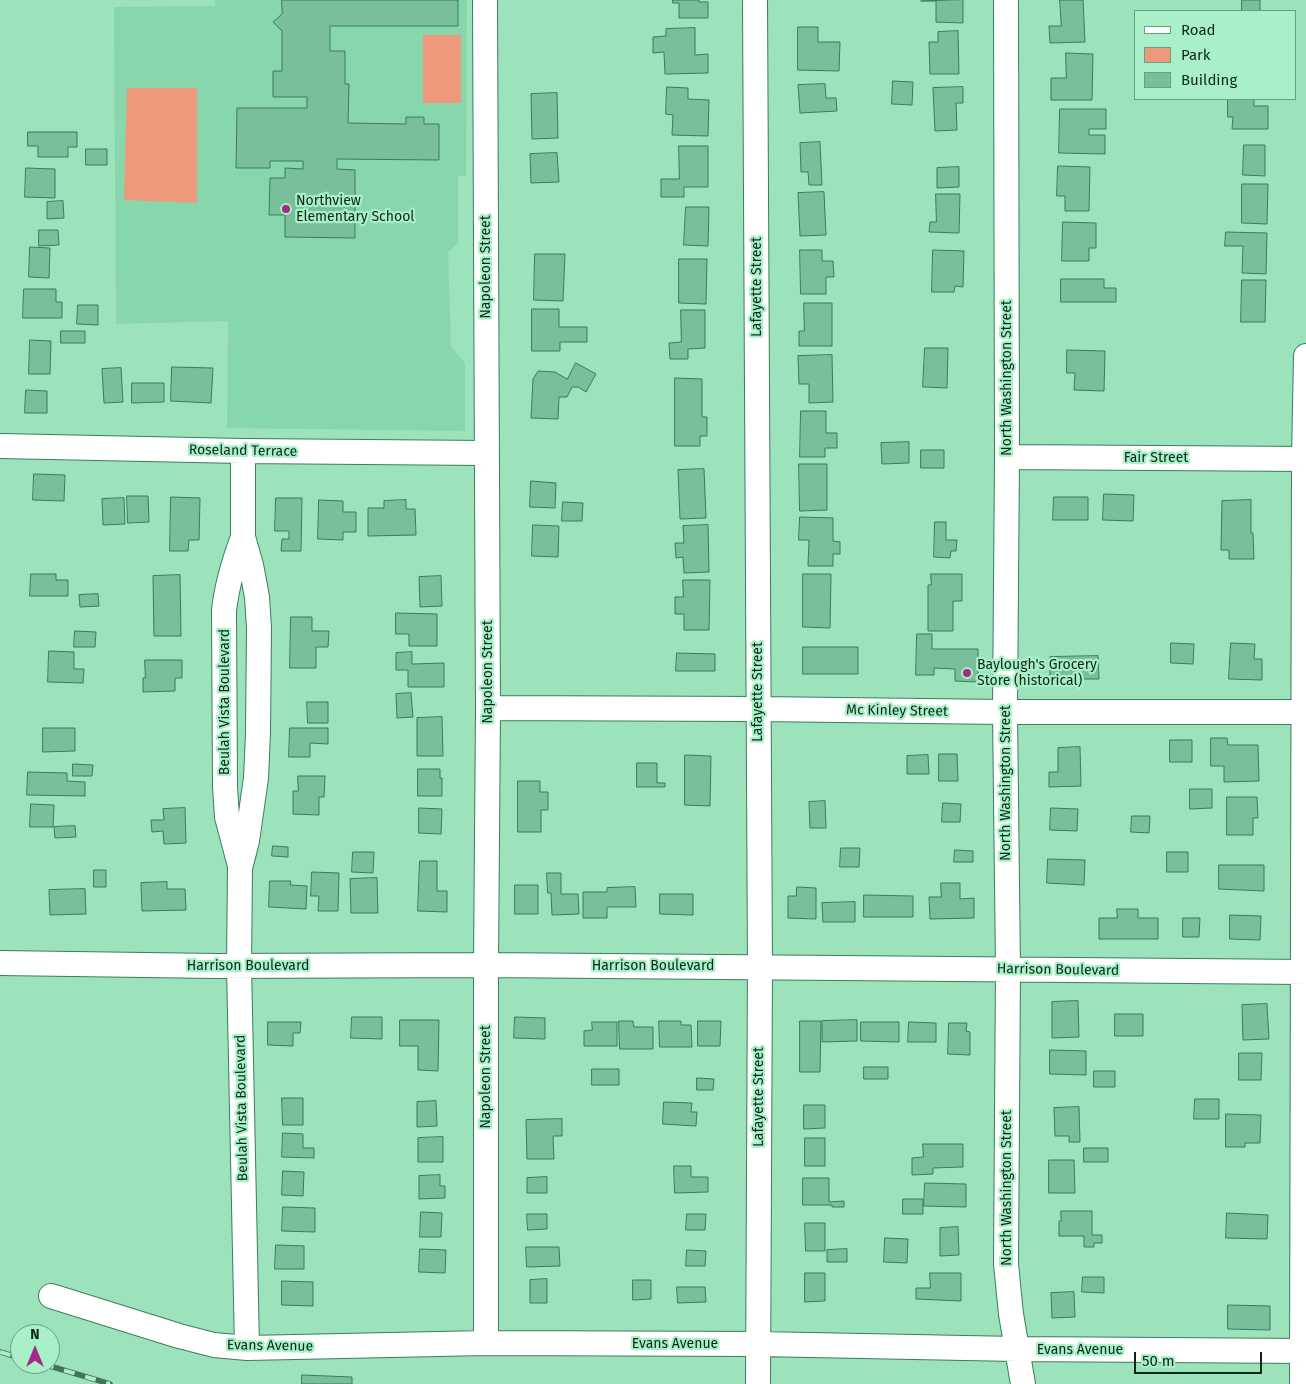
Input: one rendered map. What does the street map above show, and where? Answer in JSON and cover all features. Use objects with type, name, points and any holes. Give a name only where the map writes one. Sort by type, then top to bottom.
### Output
[{"type":"street","name":"Napoleon Street","points":[[485,0],[488,708],[486,1343]]},
{"type":"street","name":"Lafayette Street","points":[[755,0],[760,967],[758,1384]]},
{"type":"street","name":"North Washington Street","points":[[1006,0],[1007,457],[1005,712],[1008,969],[1006,1264],[1011,1314],[1023,1384]]},
{"type":"street","points":[[1302,1384],[1304,1350],[1306,356]]},
{"type":"street","name":"Roseland Terrace","points":[[0,446],[486,453]]},
{"type":"street","name":"Beulah Vista Boulevard","points":[[243,451],[243,537],[257,597],[259,628],[256,778],[252,814],[240,868],[247,1348]]},
{"type":"street","name":"Fair Street","points":[[1007,457],[1305,459]]},
{"type":"street","name":"Beulah Vista Boulevard","points":[[240,868],[227,817],[225,787],[224,610],[233,564],[243,537]]},
{"type":"street","name":"Mc Kinley Street","points":[[488,708],[1305,712]]},
{"type":"street","name":"Harrison Boulevard","points":[[0,963],[1304,972]]},
{"type":"street","name":"Evans Avenue","points":[[51,1296],[179,1336],[214,1345],[247,1348],[486,1343],[1304,1350]]},
{"type":"shaded area","name":"Northview Elementary School","points":[[215,0],[467,0],[466,176],[458,176],[458,243],[448,252],[451,347],[465,363],[465,431],[227,428],[228,321],[116,324],[114,7],[215,6]]},
{"type":"green space","points":[[423,35],[461,35],[461,103],[423,103]]},
{"type":"green space","points":[[127,88],[197,88],[197,203],[124,200]]},
{"type":"building","name":"Northview Elementary School","points":[[282,0],[458,0],[458,26],[330,26],[330,51],[345,51],[345,84],[349,84],[348,123],[406,124],[406,117],[424,117],[424,124],[439,124],[439,160],[337,159],[337,169],[355,170],[355,238],[285,237],[285,215],[269,215],[270,178],[285,178],[285,168],[303,169],[303,161],[270,161],[270,168],[236,168],[237,108],[307,108],[307,97],[273,97],[273,71],[282,71],[282,31],[273,22],[282,14]]},
{"type":"building","points":[[673,0],[708,2],[708,18],[679,18],[679,3],[673,3]]},
{"type":"building","points":[[963,0],[963,23],[936,22],[936,1],[921,1]]},
{"type":"building","points":[[1060,0],[1083,0],[1085,42],[1050,43],[1049,26],[1061,26]]},
{"type":"building","points":[[1242,0],[1260,0],[1260,10],[1242,10]]},
{"type":"building","points":[[798,27],[818,27],[818,42],[840,42],[839,71],[798,70]]},
{"type":"building","points":[[695,28],[695,55],[708,54],[708,73],[665,74],[664,52],[653,53],[653,37],[666,36],[666,29]]},
{"type":"building","points":[[958,31],[959,74],[930,74],[929,42],[938,42],[938,32]]},
{"type":"building","points":[[1066,53],[1093,54],[1092,100],[1051,100],[1051,78],[1066,78]]},
{"type":"building","points":[[893,81],[913,82],[912,105],[892,104]]},
{"type":"building","points":[[825,84],[826,98],[836,98],[837,111],[800,113],[798,85]]},
{"type":"building","points":[[667,87],[688,88],[688,99],[709,100],[708,136],[672,135],[673,115],[666,114]]},
{"type":"building","points":[[963,87],[963,103],[956,103],[957,130],[935,131],[933,88]]},
{"type":"building","points":[[557,93],[558,138],[532,139],[531,94]]},
{"type":"building","points":[[1228,100],[1254,100],[1254,106],[1268,106],[1268,129],[1232,129],[1233,117],[1228,117]]},
{"type":"building","points":[[1060,109],[1106,109],[1106,129],[1089,129],[1089,135],[1105,135],[1105,154],[1059,153]]},
{"type":"building","points":[[28,132],[77,132],[77,147],[68,147],[68,157],[38,157],[38,146],[28,146]]},
{"type":"building","points":[[820,142],[822,185],[809,185],[808,172],[801,172],[800,143]]},
{"type":"building","points":[[1244,145],[1265,145],[1265,176],[1243,175]]},
{"type":"building","points":[[679,146],[708,146],[708,187],[684,187],[684,197],[661,197],[661,179],[679,179]]},
{"type":"building","points":[[86,149],[107,149],[107,165],[86,165]]},
{"type":"building","points":[[557,153],[559,182],[531,183],[530,154]]},
{"type":"building","points":[[1058,166],[1090,167],[1089,211],[1065,211],[1065,196],[1057,196]]},
{"type":"building","points":[[959,167],[959,187],[937,188],[937,168]]},
{"type":"building","points":[[26,168],[55,169],[55,198],[25,197]]},
{"type":"building","points":[[1242,184],[1268,184],[1267,224],[1242,223]]},
{"type":"building","points":[[824,192],[826,235],[800,236],[798,193]]},
{"type":"building","points":[[936,194],[960,194],[959,233],[929,232],[930,222],[936,222]]},
{"type":"building","points":[[63,201],[64,218],[47,219],[47,202]]},
{"type":"building","points":[[686,207],[709,207],[708,246],[684,245]]},
{"type":"building","points":[[1063,222],[1096,223],[1096,248],[1089,248],[1089,261],[1062,261]]},
{"type":"building","points":[[39,230],[58,230],[59,245],[39,246]]},
{"type":"building","points":[[1226,232],[1267,233],[1266,274],[1242,273],[1243,246],[1225,246]]},
{"type":"building","points":[[30,247],[50,248],[49,278],[29,277]]},
{"type":"building","points":[[800,250],[822,250],[822,261],[833,261],[834,277],[826,277],[826,294],[801,294]]},
{"type":"building","points":[[933,250],[964,251],[963,287],[955,286],[954,292],[932,292]]},
{"type":"building","points":[[535,254],[565,254],[563,301],[534,300]]},
{"type":"building","points":[[679,259],[707,259],[706,304],[679,303]]},
{"type":"building","points":[[1061,279],[1104,279],[1104,288],[1116,288],[1116,302],[1061,302]]},
{"type":"building","points":[[1242,280],[1266,280],[1265,322],[1241,322]]},
{"type":"building","points":[[24,289],[56,289],[56,302],[62,302],[62,318],[23,318]]},
{"type":"building","points":[[804,303],[832,303],[832,346],[799,346],[799,331],[804,331]]},
{"type":"building","points":[[78,305],[98,305],[98,325],[77,324]]},
{"type":"building","points":[[532,309],[559,309],[559,327],[587,327],[587,342],[560,342],[560,351],[532,351]]},
{"type":"building","points":[[681,310],[705,310],[705,348],[688,349],[688,359],[670,359],[669,343],[681,342]]},
{"type":"building","points":[[61,331],[85,331],[85,343],[61,343]]},
{"type":"building","points":[[30,340],[51,341],[50,374],[29,374]]},
{"type":"building","points":[[925,348],[948,348],[947,388],[923,387]]},
{"type":"building","points":[[1067,350],[1105,351],[1104,391],[1074,390],[1075,373],[1067,373]]},
{"type":"building","points":[[832,355],[833,402],[809,403],[809,384],[799,384],[798,356]]},
{"type":"building","points":[[576,363],[596,374],[586,392],[578,387],[572,387],[567,397],[559,397],[558,419],[531,418],[533,379],[538,371],[555,372],[567,379]]},
{"type":"building","points":[[172,367],[213,368],[211,403],[171,401]]},
{"type":"building","points":[[121,368],[123,402],[104,403],[102,369]]},
{"type":"building","points":[[675,378],[702,379],[702,417],[707,417],[707,436],[700,436],[700,446],[675,446]]},
{"type":"building","points":[[132,383],[164,383],[164,402],[132,403]]},
{"type":"building","points":[[26,390],[47,391],[47,413],[25,413]]},
{"type":"building","points":[[801,411],[826,411],[826,433],[837,433],[837,448],[825,448],[825,457],[800,457]]},
{"type":"building","points":[[909,442],[909,463],[882,464],[881,443]]},
{"type":"building","points":[[921,450],[944,450],[944,468],[921,468]]},
{"type":"building","points":[[799,464],[827,464],[827,510],[800,511]]},
{"type":"building","points":[[704,469],[706,518],[680,519],[678,470]]},
{"type":"building","points":[[34,474],[65,475],[64,501],[33,500]]},
{"type":"building","points":[[531,481],[556,483],[555,508],[530,507]]},
{"type":"building","points":[[1104,494],[1134,495],[1133,521],[1103,520]]},
{"type":"building","points":[[127,496],[148,496],[149,522],[128,523]]},
{"type":"building","points":[[171,497],[200,498],[199,540],[189,540],[188,551],[170,551]]},
{"type":"building","points":[[1054,497],[1088,497],[1088,520],[1053,520]]},
{"type":"building","points":[[124,498],[125,524],[103,525],[102,499]]},
{"type":"building","points":[[276,498],[302,498],[301,551],[281,551],[282,539],[289,539],[289,531],[275,531]]},
{"type":"building","points":[[319,500],[343,501],[343,512],[356,512],[356,532],[343,532],[343,540],[318,539]]},
{"type":"building","points":[[406,500],[406,509],[415,509],[416,535],[368,536],[368,508],[384,508],[384,501]]},
{"type":"building","points":[[1251,500],[1251,533],[1253,533],[1254,559],[1229,559],[1229,550],[1221,550],[1222,501]]},
{"type":"building","points":[[563,502],[583,503],[582,521],[562,521]]},
{"type":"building","points":[[800,517],[833,518],[833,541],[840,542],[840,554],[833,554],[833,566],[808,566],[809,540],[799,540]]},
{"type":"building","points":[[935,522],[946,522],[946,540],[957,540],[956,551],[951,551],[950,558],[934,557]]},
{"type":"building","points":[[533,525],[559,526],[558,557],[532,556]]},
{"type":"building","points":[[708,525],[709,572],[684,573],[683,557],[676,558],[675,543],[684,543],[683,526]]},
{"type":"building","points":[[31,574],[56,574],[56,580],[68,580],[68,596],[30,596]]},
{"type":"building","points":[[803,574],[831,574],[830,628],[803,627]]},
{"type":"building","points":[[931,574],[962,574],[962,601],[953,601],[953,631],[928,631],[928,585],[931,585]]},
{"type":"building","points":[[180,575],[181,636],[154,636],[153,576]]},
{"type":"building","points":[[441,576],[442,606],[420,607],[419,577]]},
{"type":"building","points":[[683,580],[710,580],[709,630],[684,630],[684,614],[675,614],[675,597],[683,597]]},
{"type":"building","points":[[98,594],[99,606],[80,607],[79,595]]},
{"type":"building","points":[[396,613],[437,614],[437,646],[409,646],[409,634],[396,634]]},
{"type":"building","points":[[291,617],[312,617],[312,631],[329,631],[328,647],[316,647],[316,668],[290,668]]},
{"type":"building","points":[[75,631],[96,632],[95,647],[74,647]]},
{"type":"building","points":[[917,634],[932,634],[932,649],[978,649],[978,682],[955,681],[955,669],[934,668],[934,675],[916,675]]},
{"type":"building","points":[[1171,643],[1194,644],[1193,664],[1171,663]]},
{"type":"building","points":[[1231,643],[1255,644],[1254,659],[1262,659],[1262,680],[1229,679]]},
{"type":"building","points":[[803,647],[858,647],[858,674],[803,674]]},
{"type":"building","points":[[49,651],[74,652],[74,669],[84,669],[83,683],[48,682]]},
{"type":"building","points":[[412,652],[412,664],[444,663],[444,687],[408,687],[408,670],[396,670],[396,653]]},
{"type":"building","points":[[677,653],[715,654],[715,671],[676,671]]},
{"type":"building","points":[[1098,656],[1099,679],[1050,679],[1050,657]]},
{"type":"building","points":[[145,660],[182,660],[182,678],[175,678],[175,691],[143,692]]},
{"type":"building","points":[[411,693],[413,717],[397,718],[396,694]]},
{"type":"building","points":[[307,702],[328,702],[328,723],[308,723]]},
{"type":"building","points":[[442,717],[443,756],[417,756],[417,718]]},
{"type":"building","points":[[43,728],[75,728],[75,751],[43,752]]},
{"type":"building","points":[[290,728],[328,728],[328,744],[310,743],[310,757],[289,757]]},
{"type":"building","points":[[1211,738],[1227,738],[1228,745],[1258,745],[1259,781],[1224,782],[1224,766],[1211,766]]},
{"type":"building","points":[[1170,740],[1192,740],[1192,762],[1170,762]]},
{"type":"building","points":[[1080,747],[1081,786],[1049,787],[1049,772],[1058,772],[1058,748]]},
{"type":"building","points":[[939,754],[957,754],[958,781],[939,781]]},
{"type":"building","points":[[685,755],[711,756],[710,806],[685,805]]},
{"type":"building","points":[[928,755],[929,774],[907,774],[907,756]]},
{"type":"building","points":[[637,763],[657,763],[657,783],[665,783],[665,787],[637,787]]},
{"type":"building","points":[[73,764],[93,765],[92,776],[73,776]]},
{"type":"building","points":[[418,769],[440,769],[442,796],[418,796]]},
{"type":"building","points":[[28,772],[67,773],[67,781],[85,782],[85,796],[27,795]]},
{"type":"building","points":[[298,776],[325,776],[324,797],[319,797],[319,815],[293,814],[293,791],[298,791]]},
{"type":"building","points":[[518,781],[540,781],[540,792],[548,792],[548,810],[541,810],[541,832],[518,832]]},
{"type":"building","points":[[1190,789],[1212,789],[1212,808],[1190,809]]},
{"type":"building","points":[[1227,797],[1257,797],[1258,818],[1253,818],[1253,835],[1227,835]]},
{"type":"building","points":[[825,801],[826,828],[810,828],[809,802]]},
{"type":"building","points":[[943,803],[961,804],[960,822],[942,822]]},
{"type":"building","points":[[31,804],[54,805],[53,827],[30,827]]},
{"type":"building","points":[[185,808],[186,843],[164,844],[163,831],[152,832],[151,820],[164,820],[163,809]]},
{"type":"building","points":[[419,808],[442,809],[441,834],[419,833]]},
{"type":"building","points":[[1051,808],[1078,809],[1077,831],[1050,830]]},
{"type":"building","points":[[1132,816],[1150,816],[1149,833],[1131,832]]},
{"type":"building","points":[[75,826],[76,837],[55,838],[54,827]]},
{"type":"building","points":[[273,846],[288,847],[288,857],[272,856]]},
{"type":"building","points":[[841,848],[860,848],[859,867],[840,867]]},
{"type":"building","points":[[955,850],[973,851],[973,862],[954,862]]},
{"type":"building","points":[[353,852],[374,852],[373,873],[352,872]]},
{"type":"building","points":[[1167,852],[1188,852],[1188,872],[1167,872]]},
{"type":"building","points":[[1048,859],[1085,860],[1084,885],[1047,883]]},
{"type":"building","points":[[420,861],[437,861],[437,891],[447,891],[447,912],[418,911]]},
{"type":"building","points":[[1219,865],[1264,865],[1264,891],[1219,889]]},
{"type":"building","points":[[94,870],[106,870],[106,887],[94,887]]},
{"type":"building","points":[[312,872],[339,873],[338,911],[318,911],[319,896],[311,896]]},
{"type":"building","points":[[547,873],[561,873],[561,894],[578,894],[579,914],[552,915],[551,893],[548,893]]},
{"type":"building","points":[[377,878],[378,913],[351,913],[350,879]]},
{"type":"building","points":[[270,881],[291,881],[290,885],[307,886],[306,909],[269,907]]},
{"type":"building","points":[[167,882],[167,889],[185,889],[186,910],[142,911],[141,883]]},
{"type":"building","points":[[941,883],[960,883],[960,899],[974,898],[974,918],[930,919],[929,897],[941,897]]},
{"type":"building","points":[[515,885],[538,885],[538,914],[515,914]]},
{"type":"building","points":[[635,887],[636,907],[607,907],[607,918],[583,918],[583,892],[607,892],[607,888]]},
{"type":"building","points":[[797,887],[816,888],[816,919],[788,918],[788,896],[796,896]]},
{"type":"building","points":[[85,889],[86,914],[50,915],[49,890]]},
{"type":"building","points":[[660,894],[693,894],[693,915],[660,914]]},
{"type":"building","points":[[864,895],[913,896],[913,917],[864,917]]},
{"type":"building","points":[[855,902],[855,922],[823,922],[822,903]]},
{"type":"building","points":[[1117,909],[1138,909],[1138,918],[1158,918],[1158,939],[1099,939],[1099,918],[1117,918]]},
{"type":"building","points":[[1230,915],[1261,916],[1260,940],[1230,939]]},
{"type":"building","points":[[1183,918],[1200,918],[1199,937],[1183,937]]},
{"type":"building","points":[[1078,1001],[1079,1037],[1052,1038],[1052,1002]]},
{"type":"building","points":[[1267,1004],[1269,1039],[1243,1040],[1242,1005]]},
{"type":"building","points":[[1115,1014],[1143,1014],[1143,1036],[1115,1036]]},
{"type":"building","points":[[352,1017],[382,1017],[382,1039],[351,1038]]},
{"type":"building","points":[[515,1017],[545,1018],[545,1039],[514,1038]]},
{"type":"building","points":[[400,1020],[439,1020],[438,1071],[418,1070],[418,1046],[400,1046]]},
{"type":"building","points":[[857,1020],[857,1041],[822,1042],[822,1021]]},
{"type":"building","points":[[619,1021],[633,1021],[634,1027],[653,1027],[653,1049],[620,1049]]},
{"type":"building","points":[[659,1021],[681,1021],[681,1025],[691,1025],[692,1047],[660,1047]]},
{"type":"building","points":[[698,1021],[721,1021],[720,1046],[698,1046]]},
{"type":"building","points":[[800,1021],[821,1021],[820,1072],[800,1072]]},
{"type":"building","points":[[268,1022],[301,1022],[300,1033],[293,1033],[293,1046],[268,1045]]},
{"type":"building","points":[[592,1022],[617,1022],[617,1046],[584,1046],[584,1031],[592,1030]]},
{"type":"building","points":[[861,1022],[899,1022],[899,1042],[861,1041]]},
{"type":"building","points":[[909,1022],[936,1023],[936,1042],[908,1042]]},
{"type":"building","points":[[949,1023],[967,1023],[966,1031],[970,1032],[970,1055],[948,1054]]},
{"type":"building","points":[[1050,1050],[1086,1051],[1086,1075],[1050,1074]]},
{"type":"building","points":[[1239,1053],[1262,1053],[1261,1080],[1239,1080]]},
{"type":"building","points":[[864,1067],[888,1067],[888,1079],[864,1079]]},
{"type":"building","points":[[592,1069],[619,1069],[619,1085],[592,1085]]},
{"type":"building","points":[[1094,1071],[1115,1071],[1115,1087],[1094,1087]]},
{"type":"building","points":[[697,1078],[714,1079],[713,1090],[697,1090]]},
{"type":"building","points":[[282,1098],[303,1098],[303,1125],[283,1125]]},
{"type":"building","points":[[1195,1099],[1219,1099],[1219,1119],[1194,1119]]},
{"type":"building","points":[[436,1101],[437,1126],[417,1127],[417,1102]]},
{"type":"building","points":[[664,1102],[692,1103],[691,1112],[697,1112],[696,1126],[663,1124]]},
{"type":"building","points":[[804,1105],[825,1105],[825,1128],[804,1129]]},
{"type":"building","points":[[1079,1107],[1080,1142],[1069,1142],[1069,1136],[1055,1136],[1054,1108]]},
{"type":"building","points":[[1226,1114],[1261,1115],[1260,1143],[1245,1143],[1245,1147],[1226,1147]]},
{"type":"building","points":[[562,1119],[562,1136],[553,1136],[554,1159],[527,1159],[526,1120]]},
{"type":"building","points":[[283,1133],[303,1134],[303,1148],[314,1148],[314,1158],[282,1157]]},
{"type":"building","points":[[443,1137],[443,1162],[418,1162],[418,1138]]},
{"type":"building","points":[[805,1138],[825,1138],[825,1166],[805,1166]]},
{"type":"building","points":[[923,1144],[963,1144],[963,1167],[933,1168],[933,1174],[912,1175],[912,1158],[923,1157]]},
{"type":"building","points":[[1084,1148],[1108,1148],[1108,1162],[1084,1162]]},
{"type":"building","points":[[1049,1160],[1074,1160],[1075,1193],[1049,1193]]},
{"type":"building","points":[[674,1166],[691,1166],[691,1177],[708,1177],[708,1192],[675,1193]]},
{"type":"building","points":[[283,1171],[304,1172],[303,1196],[282,1195]]},
{"type":"building","points":[[440,1175],[440,1186],[445,1186],[445,1198],[419,1199],[419,1176]]},
{"type":"building","points":[[547,1177],[547,1193],[527,1193],[527,1178]]},
{"type":"building","points":[[803,1178],[829,1178],[829,1202],[844,1201],[844,1207],[803,1205]]},
{"type":"building","points":[[925,1183],[966,1184],[966,1207],[924,1206]]},
{"type":"building","points":[[903,1199],[923,1199],[923,1214],[903,1214]]},
{"type":"building","points":[[283,1207],[315,1208],[315,1232],[282,1231]]},
{"type":"building","points":[[1061,1211],[1092,1211],[1092,1235],[1102,1235],[1102,1243],[1094,1243],[1094,1247],[1084,1247],[1084,1236],[1059,1236]]},
{"type":"building","points":[[421,1212],[442,1213],[441,1237],[420,1237]]},
{"type":"building","points":[[1227,1213],[1268,1215],[1267,1239],[1226,1238]]},
{"type":"building","points":[[527,1214],[547,1214],[547,1229],[528,1230]]},
{"type":"building","points":[[687,1214],[706,1214],[705,1230],[686,1230]]},
{"type":"building","points":[[805,1223],[825,1223],[825,1251],[806,1251]]},
{"type":"building","points":[[958,1227],[959,1255],[940,1256],[940,1228]]},
{"type":"building","points":[[885,1238],[908,1239],[907,1263],[884,1262]]},
{"type":"building","points":[[276,1245],[304,1246],[304,1269],[275,1269]]},
{"type":"building","points":[[526,1247],[559,1247],[560,1266],[527,1267]]},
{"type":"building","points":[[420,1249],[446,1250],[445,1273],[419,1272]]},
{"type":"building","points":[[847,1249],[847,1262],[827,1262],[827,1250]]},
{"type":"building","points":[[687,1250],[706,1251],[705,1266],[686,1266]]},
{"type":"building","points":[[805,1273],[825,1273],[825,1301],[805,1302]]},
{"type":"building","points":[[930,1273],[961,1273],[961,1301],[916,1299],[916,1288],[930,1288]]},
{"type":"building","points":[[1083,1277],[1104,1277],[1104,1293],[1082,1292]]},
{"type":"building","points":[[547,1279],[547,1303],[530,1303],[530,1280]]},
{"type":"building","points":[[633,1280],[651,1280],[651,1299],[633,1300]]},
{"type":"building","points":[[282,1281],[313,1282],[313,1306],[282,1305]]},
{"type":"building","points":[[677,1287],[705,1287],[706,1302],[678,1303]]},
{"type":"building","points":[[1074,1292],[1075,1317],[1052,1318],[1051,1293]]},
{"type":"building","points":[[1228,1305],[1270,1306],[1270,1330],[1228,1329]]},
{"type":"building","points":[[302,1375],[352,1377],[352,1384],[302,1384]]},
{"type":"railway","points":[[0,1352],[10,1355]]},
{"type":"railway","points":[[60,1369],[110,1384]]},
{"type":"place","name":"Northview Elementary School","points":[[286,209]]},
{"type":"place","name":"Baylough's Grocery Store (historical)","points":[[967,673]]}]
